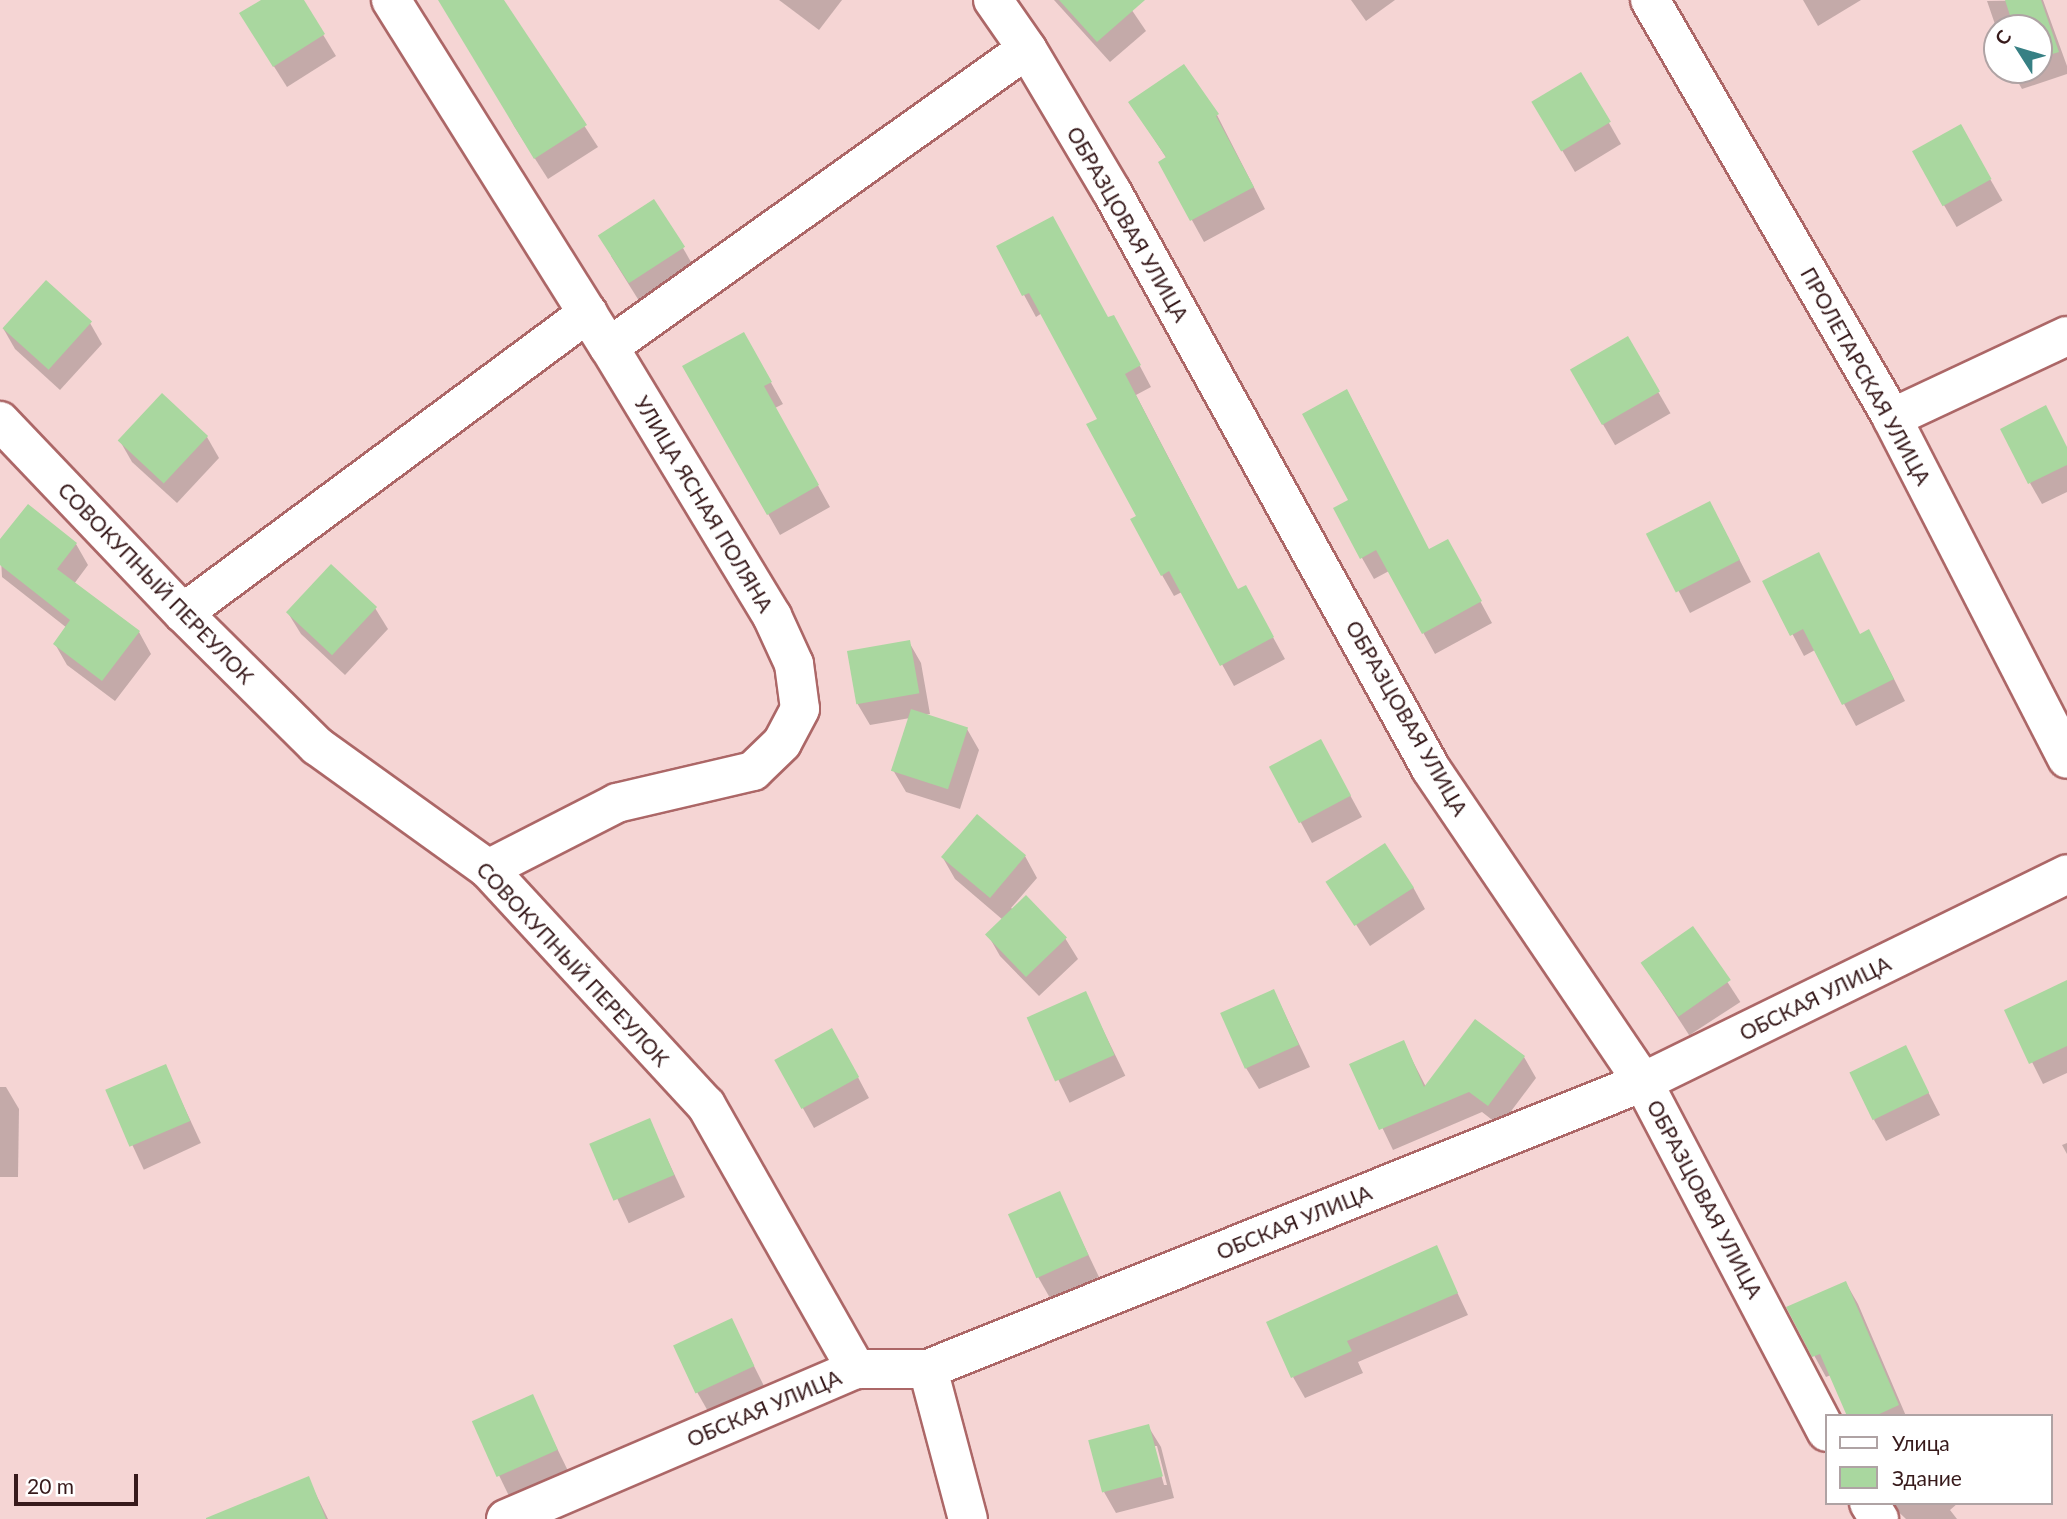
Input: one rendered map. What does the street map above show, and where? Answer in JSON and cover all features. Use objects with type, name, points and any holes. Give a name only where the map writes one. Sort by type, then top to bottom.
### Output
[{"type":"street","name":"УЛИЦА ЯСНАЯ ПОЛЯНА","points":[[391,0],[609,346],[772,616],[794,664],[800,709],[782,743],[752,771],[617,803],[488,869]]},
{"type":"street","name":"ОБРАЗЦОВАЯ УЛИЦА","points":[[993,0],[1027,49],[1112,192],[1431,769],[1643,1082],[1826,1430]]},
{"type":"street","name":"ПРОЛЕТАРСКАЯ УЛИЦА","points":[[1650,0],[1892,418],[2067,759]]},
{"type":"street","points":[[609,346],[1027,49]]},
{"type":"street","points":[[183,613],[588,313]]},
{"type":"street","points":[[1892,418],[2067,336]]},
{"type":"street","name":"СОВОКУПНЫЙ ПЕРЕУЛОК","points":[[0,421],[183,613],[317,746],[488,869],[706,1105],[856,1369]]},
{"type":"street","name":"ОБСКАЯ УЛИЦА","points":[[506,1519],[856,1369],[928,1369],[1643,1082],[2067,874]]},
{"type":"street","points":[[928,1369],[968,1519]]},
{"type":"building","points":[[261,0],[304,0],[325,34],[273,67],[239,13]]},
{"type":"building","points":[[438,0],[504,0],[587,125],[534,159]]},
{"type":"building","points":[[1059,0],[1145,0],[1097,42]]},
{"type":"building","points":[[2005,0],[2041,0],[2046,14],[2010,14]]},
{"type":"building","points":[[2053,35],[2059,52],[2053,54]]},
{"type":"building","points":[[1184,64],[1219,114],[1216,116],[1254,187],[1190,221],[1158,162],[1166,157],[1128,102]]},
{"type":"building","points":[[1581,72],[1611,122],[1561,152],[1531,102]]},
{"type":"building","points":[[1961,124],[1992,179],[1943,206],[1912,151]]},
{"type":"building","points":[[654,199],[685,247],[629,283],[598,235]]},
{"type":"building","points":[[1053,216],[1108,317],[1114,315],[1141,365],[1125,374],[1166,453],[1238,589],[1246,585],[1274,637],[1220,666],[1169,571],[1161,576],[1130,519],[1136,516],[1086,424],[1097,419],[1029,293],[1022,296],[996,246]]},
{"type":"building","points":[[46,280],[92,321],[49,370],[3,328]]},
{"type":"building","points":[[744,332],[772,382],[764,386],[819,485],[767,515],[682,366]]},
{"type":"building","points":[[1628,336],[1660,391],[1602,425],[1570,370]]},
{"type":"building","points":[[1347,389],[1429,549],[1448,539],[1482,601],[1422,634],[1376,550],[1360,559],[1333,508],[1348,500],[1302,414]]},
{"type":"building","points":[[162,393],[208,436],[164,484],[118,441]]},
{"type":"building","points":[[2046,405],[2067,447],[2067,465],[2028,484],[2000,429]]},
{"type":"building","points":[[1710,501],[1740,560],[1676,592],[1646,534]]},
{"type":"building","points":[[28,504],[77,543],[57,569],[140,631],[102,681],[53,644],[70,620],[0,565],[0,539]]},
{"type":"building","points":[[1819,552],[1860,634],[1869,629],[1894,679],[1842,705],[1803,629],[1790,636],[1762,581]]},
{"type":"building","points":[[331,564],[377,607],[332,655],[286,612]]},
{"type":"building","points":[[910,640],[919,693],[856,704],[847,651]]},
{"type":"building","points":[[911,709],[968,728],[948,789],[891,771]]},
{"type":"building","points":[[1321,739],[1351,796],[1299,823],[1269,767]]},
{"type":"building","points":[[977,814],[1026,855],[990,898],[941,857]]},
{"type":"building","points":[[1385,843],[1414,887],[1354,926],[1325,882]]},
{"type":"building","points":[[1026,895],[1067,937],[1026,977],[985,935]]},
{"type":"building","points":[[1693,926],[1731,980],[1678,1017],[1641,963]]},
{"type":"building","points":[[2067,980],[2067,1046],[2029,1064],[2004,1010]]},
{"type":"building","points":[[1274,989],[1299,1045],[1245,1069],[1220,1013]]},
{"type":"building","points":[[1086,991],[1114,1055],[1055,1081],[1027,1017]]},
{"type":"building","points":[[1475,1019],[1525,1056],[1488,1106],[1469,1092],[1379,1130],[1349,1064],[1404,1040],[1424,1087]]},
{"type":"building","points":[[832,1028],[859,1077],[801,1109],[774,1060]]},
{"type":"building","points":[[1906,1045],[1929,1093],[1873,1120],[1849,1073]]},
{"type":"building","points":[[166,1064],[190,1121],[129,1147],[105,1090]]},
{"type":"building","points":[[650,1118],[674,1175],[613,1201],[589,1144]]},
{"type":"building","points":[[1060,1191],[1088,1255],[1036,1278],[1008,1214]]},
{"type":"building","points":[[1437,1245],[1458,1293],[1347,1341],[1352,1351],[1291,1378],[1266,1322]]},
{"type":"building","points":[[1846,1281],[1899,1405],[1879,1414],[1846,1414],[1820,1354],[1812,1357],[1786,1307]]},
{"type":"building","points":[[732,1318],[754,1366],[695,1394],[673,1345]]},
{"type":"building","points":[[533,1394],[558,1450],[497,1477],[472,1421]]},
{"type":"building","points":[[1149,1424],[1163,1476],[1102,1492],[1088,1440]]},
{"type":"building","points":[[309,1476],[326,1519],[206,1519],[206,1518]]}]
